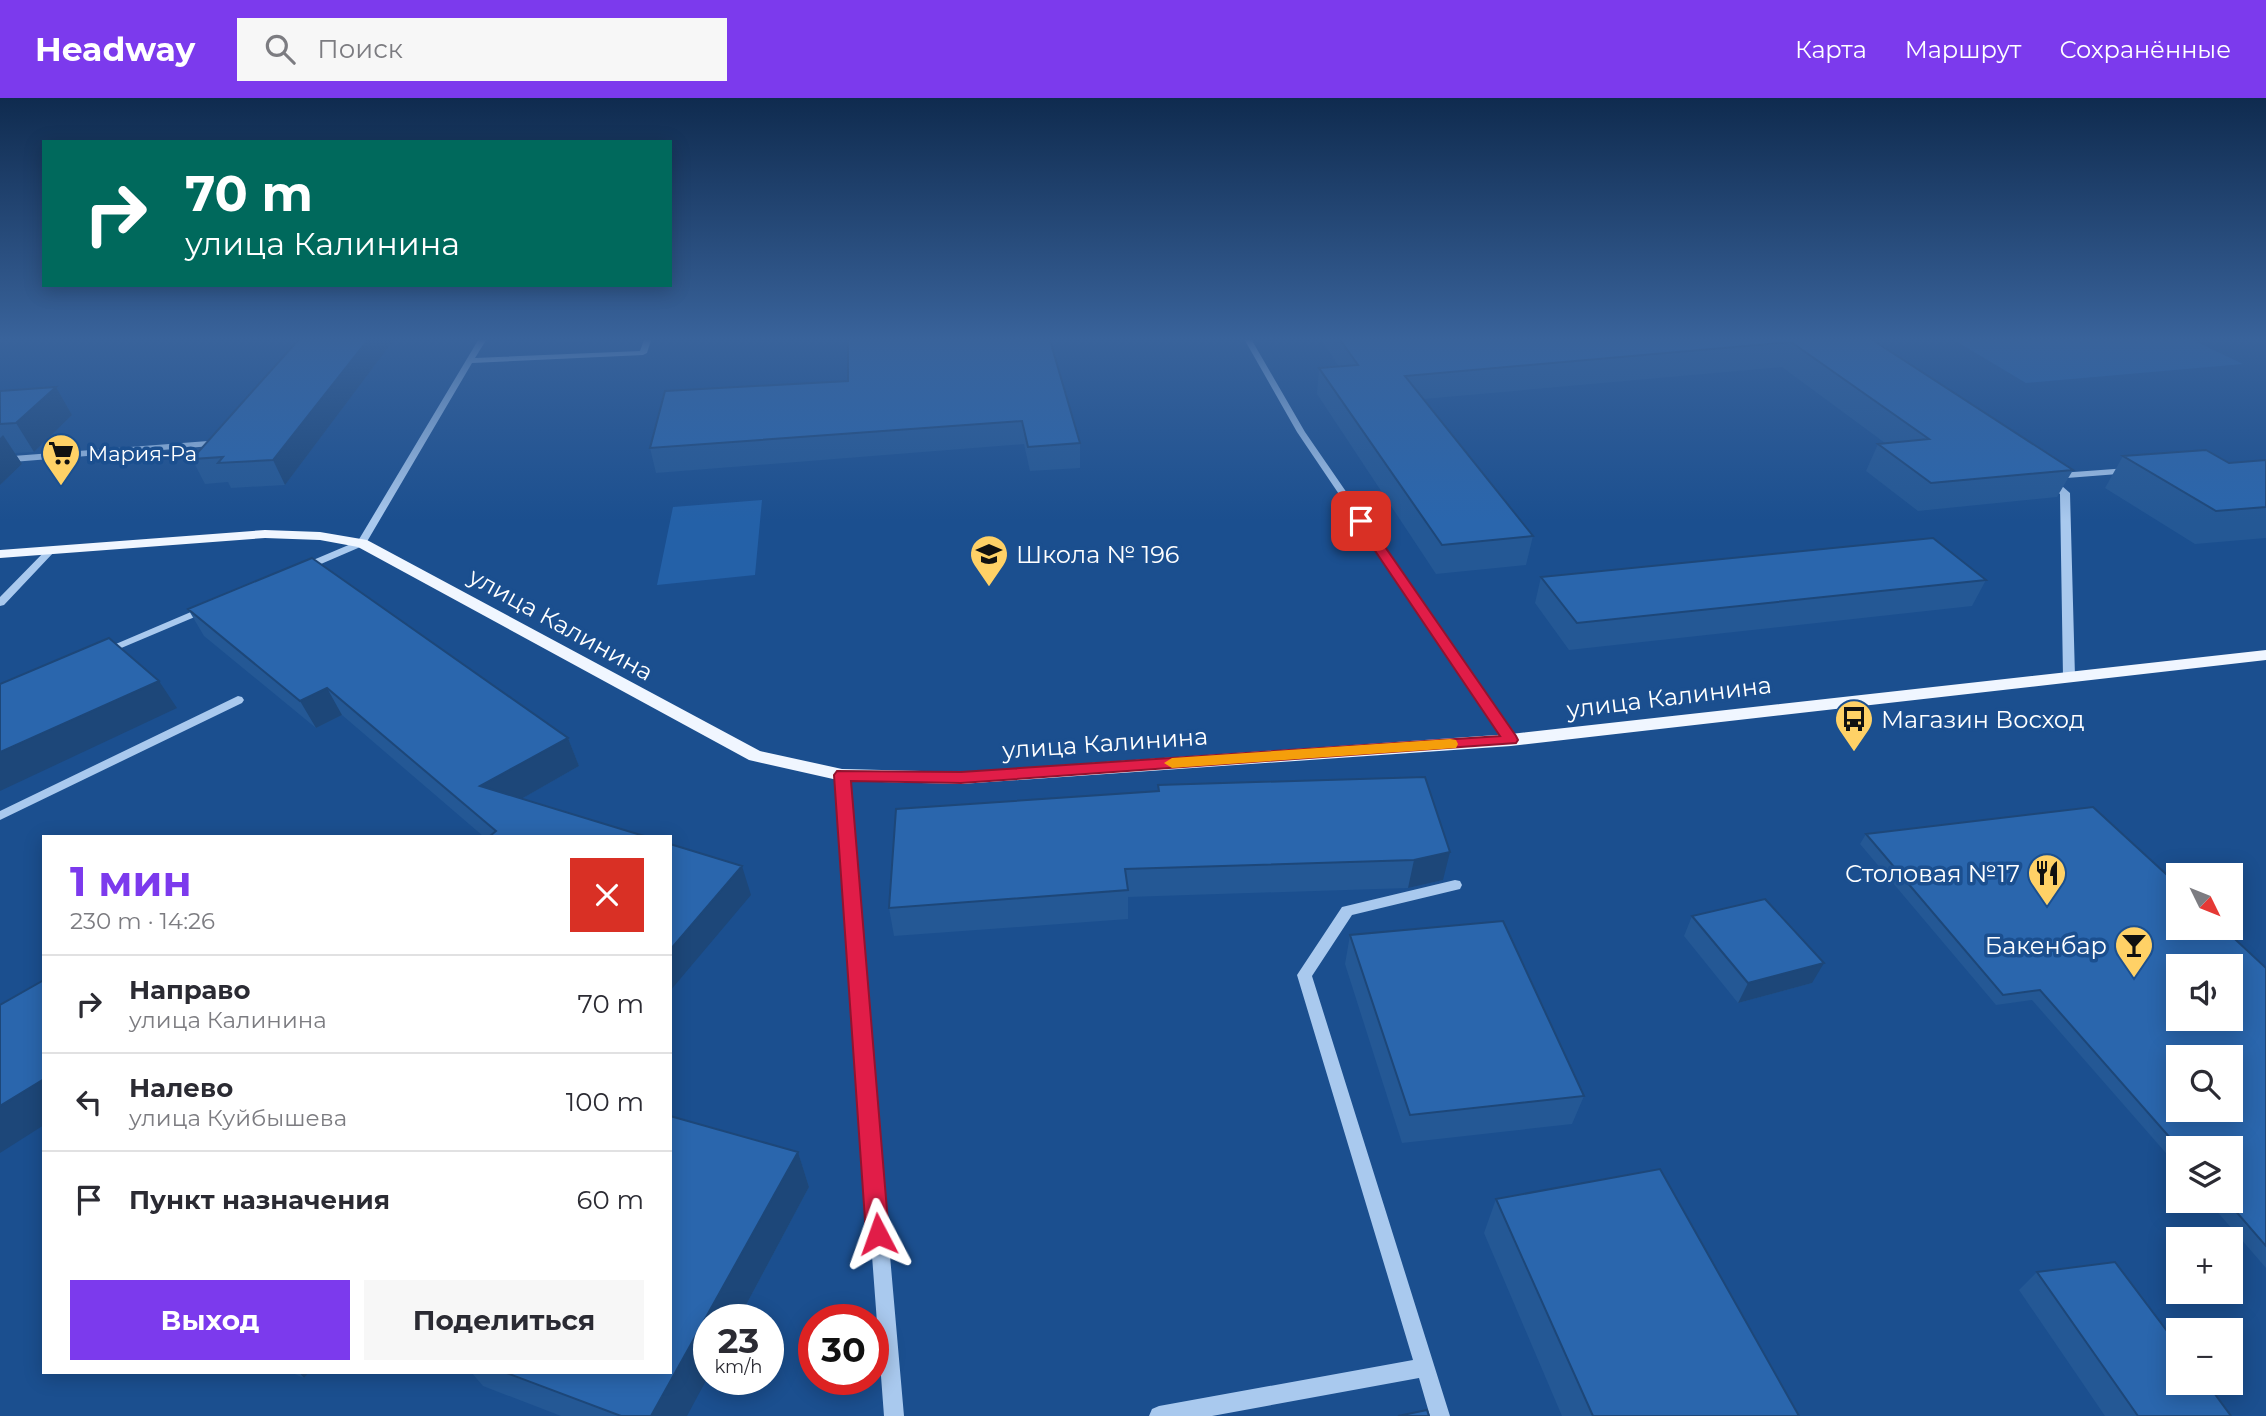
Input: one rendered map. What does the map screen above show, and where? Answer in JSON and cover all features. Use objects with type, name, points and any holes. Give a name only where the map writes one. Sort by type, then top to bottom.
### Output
[{"type":"main road","name":"улица Калинина","points":[[0,554],[265,534],[320,536],[362,544],[755,756],[842,775],[961,778],[1511,740],[2266,655]]},
{"type":"street","points":[[287,575],[362,544],[448,399]]},
{"type":"street","points":[[1282,399],[1301,432],[1511,740]]},
{"type":"street","points":[[0,460],[222,443],[231,434]]},
{"type":"street","points":[[2069,677],[2065,493],[2046,477],[2143,470]]},
{"type":"street","points":[[0,603],[51,550]]},
{"type":"street","points":[[87,659],[212,606]]},
{"type":"street","points":[[0,816],[238,699]]},
{"type":"street","points":[[842,775],[894,1416]]},
{"type":"street","points":[[1440,1416],[1304,975],[1347,911],[1455,885]]},
{"type":"street","points":[[1159,1416],[1425,1367]]},
{"type":"shaded area","points":[[762,500],[755,575],[657,585],[673,507]]},
{"type":"building","points":[[0,399],[43,399],[16,423],[0,424]]},
{"type":"building","points":[[246,399],[321,399],[273,460],[218,463],[223,457],[192,459]]},
{"type":"building","points":[[663,399],[1067,399],[1080,443],[1028,447],[1022,421],[650,448]]},
{"type":"building","points":[[1340,399],[1423,399],[1533,536],[1442,545]]},
{"type":"building","points":[[1871,399],[1963,399],[2073,470],[1931,483],[1878,444],[1929,439]]},
{"type":"building","points":[[2206,450],[2229,463],[2266,460],[2266,507],[2216,511],[2123,456]]},
{"type":"building","points":[[1933,538],[1986,580],[1577,623],[1541,577]]},
{"type":"building","points":[[312,558],[568,738],[480,786],[641,835],[491,835],[496,831],[327,688],[300,701],[188,609]]},
{"type":"building","points":[[109,638],[159,681],[0,752],[0,684]]},
{"type":"building","points":[[1425,777],[1450,852],[1414,860],[1125,869],[1128,890],[889,908],[896,809],[1159,791],[1158,785]]},
{"type":"building","points":[[2093,807],[2166,874],[2166,940],[2236,940],[2266,968],[2266,1246],[2237,1213],[2243,1213],[2243,1136],[2168,1136],[2040,990],[2003,995],[1866,834]]},
{"type":"building","points":[[672,845],[742,866],[672,948]]},
{"type":"building","points":[[1765,899],[1824,963],[1748,983],[1692,916]]},
{"type":"building","points":[[1503,921],[1584,1096],[1410,1115],[1350,935]]},
{"type":"building","points":[[42,981],[42,1080],[0,1106],[0,1005]]},
{"type":"building","points":[[672,1117],[798,1152],[713,1304],[693,1304],[693,1341],[651,1416],[621,1416],[509,1374],[672,1374]]},
{"type":"building","points":[[1660,1169],[1799,1416],[1593,1416],[1496,1199]]},
{"type":"building","points":[[2115,1262],[2166,1330],[2166,1395],[2216,1395],[2231,1416],[2138,1416],[2037,1272]]},
{"type":"building","points":[[1427,1410],[1429,1416],[1398,1416]]},
{"type":"slow traffic","points":[[1172,763],[1450,744]]},
{"type":"place","name":"Мария-Ра","points":[[61,487]]},
{"type":"place","name":"Школа № 196","points":[[989,588]]},
{"type":"place","name":"Магазин Восход","points":[[1854,753]]},
{"type":"place","name":"Столовая №17","points":[[2047,907]]},
{"type":"place","name":"Бакенбар","points":[[2134,979]]},
{"type":"route","points":[[878,1234],[842,775],[961,778],[1511,740],[1361,521]]}]
